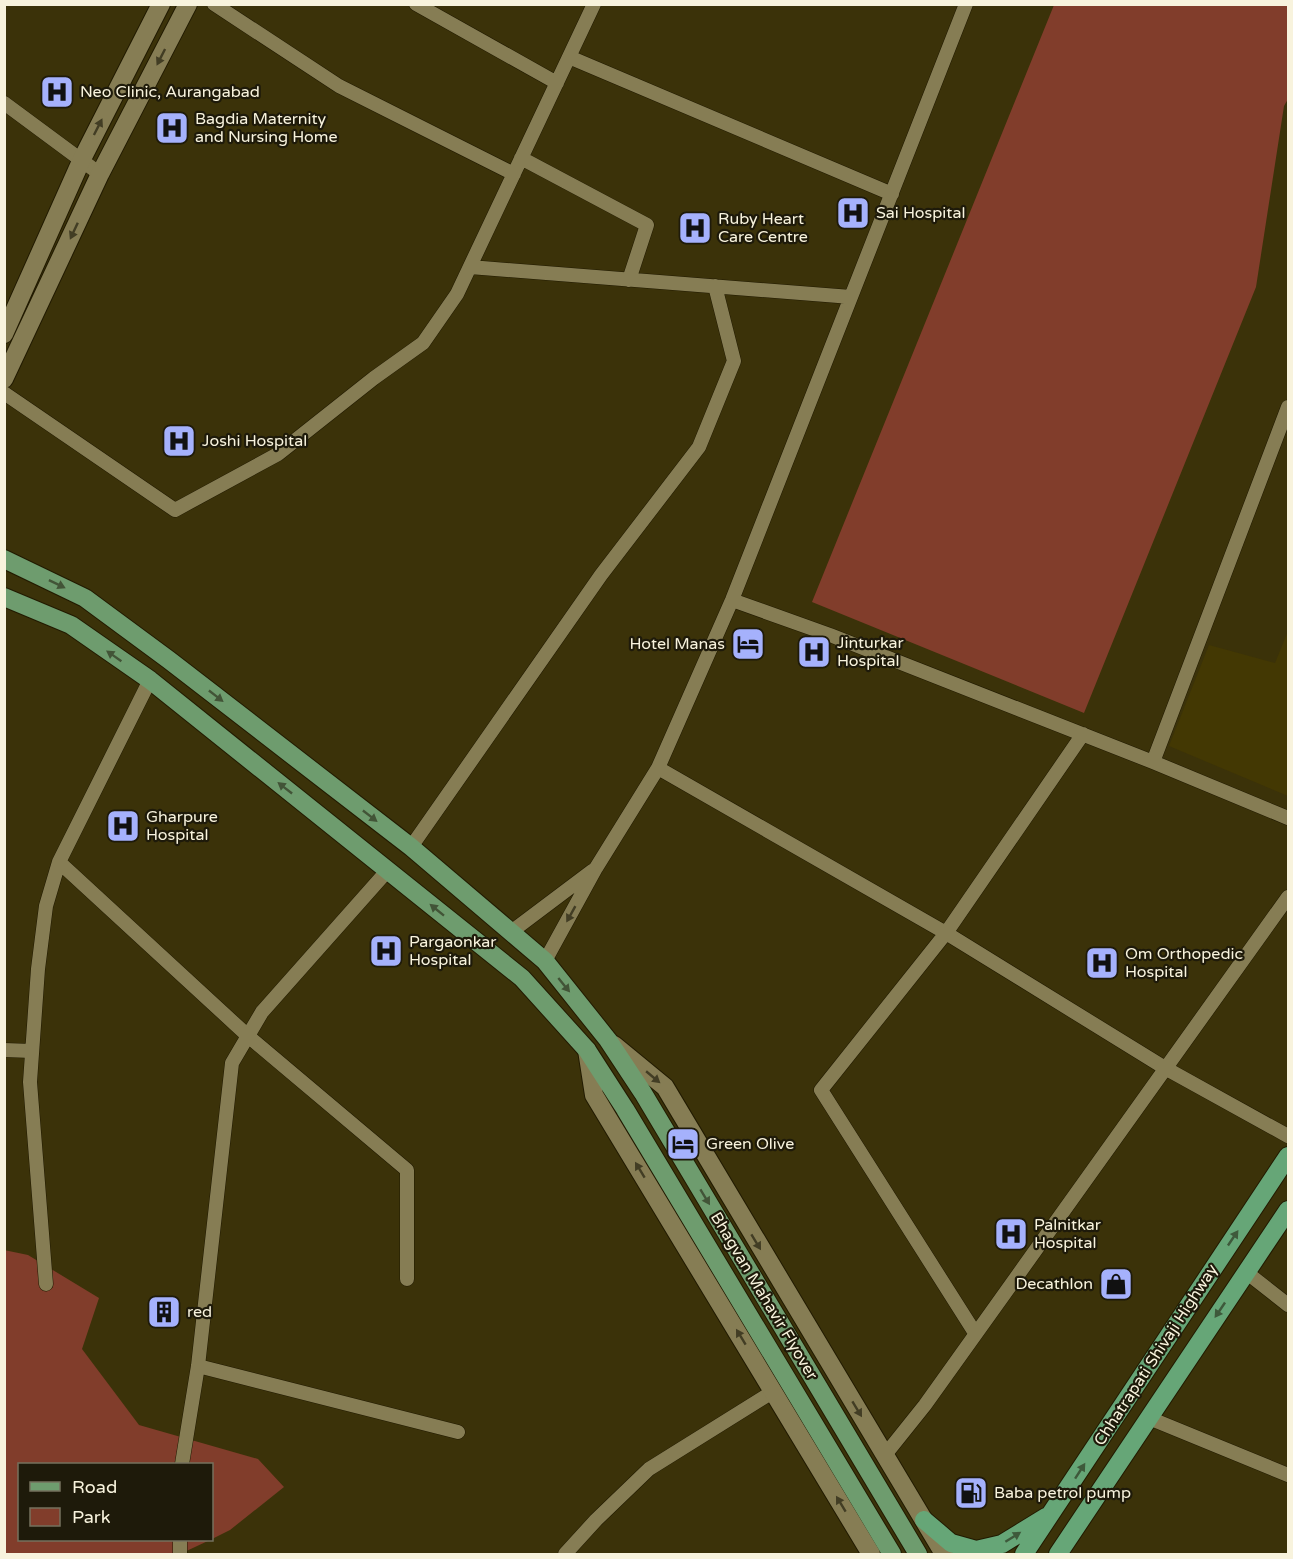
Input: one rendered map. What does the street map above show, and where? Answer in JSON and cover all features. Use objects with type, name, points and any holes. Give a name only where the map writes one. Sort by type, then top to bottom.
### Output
[{"type":"highway","name":"Chhatrapati Shivaji Highway","points":[[1024,1554],[1288,1156]]},
{"type":"highway","name":"Chhatrapati Shivaji Highway","points":[[1058,1554],[1288,1210]]},
{"type":"highway","points":[[924,1520],[951,1543],[976,1550],[1002,1544],[1052,1513]]},
{"type":"main road","name":"Bhagvan Mahavir Flyover","points":[[4,559],[85,598],[170,660],[411,848],[545,961],[608,1040],[643,1093],[918,1554]]},
{"type":"main road","name":"Bhagvan Mahavir Flyover","points":[[4,597],[71,625],[150,680],[522,978],[587,1050],[625,1109],[892,1554]]},
{"type":"street","points":[[4,334],[82,159],[161,4]]},
{"type":"street","points":[[188,4],[100,174],[5,381],[175,510],[278,454],[374,378],[423,343],[458,294],[594,4]]},
{"type":"street","points":[[214,4],[339,86],[514,174]]},
{"type":"street","points":[[416,4],[557,83]]},
{"type":"street","points":[[545,961],[596,868],[658,768],[732,600],[966,4]]},
{"type":"street","points":[[569,57],[892,194]]},
{"type":"street","points":[[4,103],[100,174]]},
{"type":"street","points":[[521,158],[647,225],[629,280]]},
{"type":"street","points":[[470,267],[851,297]]},
{"type":"street","points":[[411,848],[601,575],[699,447],[734,361],[715,286]]},
{"type":"street","points":[[1153,762],[1288,407]]},
{"type":"street","points":[[732,600],[830,635],[1083,734],[1288,818]]},
{"type":"street","points":[[46,1284],[30,1082],[38,969],[46,906],[59,862],[150,680]]},
{"type":"street","points":[[975,1333],[821,1090],[946,933],[1083,734]]},
{"type":"street","points":[[658,768],[946,933],[1165,1068],[1288,1136]]},
{"type":"street","points":[[59,862],[249,1036],[407,1170],[407,1278]]},
{"type":"street","points":[[512,932],[596,868]]},
{"type":"street","points":[[182,1463],[198,1366],[232,1063],[262,1012],[388,870]]},
{"type":"street","points":[[885,1455],[906,1431],[1288,897]]},
{"type":"street","points":[[608,1040],[665,1087],[944,1554]]},
{"type":"street","points":[[4,1050],[32,1051]]},
{"type":"street","points":[[587,1050],[594,1095],[871,1554]]},
{"type":"street","points":[[1246,1272],[1288,1305]]},
{"type":"street","points":[[198,1366],[458,1432]]},
{"type":"street","points":[[565,1554],[596,1520],[649,1469],[774,1391]]},
{"type":"street","points":[[1149,1418],[1288,1475]]},
{"type":"shaded area","points":[[1288,631],[1288,796],[1169,746],[1209,645],[1275,663]]},
{"type":"green space","points":[[1054,5],[1288,5],[1288,99],[1284,106],[1256,287],[1084,713],[812,602]]},
{"type":"green space","points":[[4,1250],[28,1255],[99,1298],[82,1349],[139,1425],[258,1459],[284,1487],[230,1530],[213,1538],[213,1463],[18,1463],[18,1541],[208,1541],[180,1554],[5,1554]]},
{"type":"place","name":"Neo Clinic, Aurangabad","points":[[57,92]]},
{"type":"place","name":"Bagdia Maternity and Nursing Home","points":[[172,128]]},
{"type":"place","name":"Sai Hospital","points":[[853,213]]},
{"type":"place","name":"Ruby Heart Care Centre","points":[[695,228]]},
{"type":"place","name":"Joshi Hospital","points":[[179,441]]},
{"type":"place","name":"Hotel Manas","points":[[748,644]]},
{"type":"place","name":"Jinturkar Hospital","points":[[814,652]]},
{"type":"place","name":"Gharpure Hospital","points":[[123,826]]},
{"type":"place","name":"Pargaonkar Hospital","points":[[386,951]]},
{"type":"place","name":"Om Orthopedic Hospital","points":[[1102,963]]},
{"type":"place","name":"Green Olive","points":[[683,1144]]},
{"type":"place","name":"Palnitkar Hospital","points":[[1011,1234]]},
{"type":"place","name":"Decathlon","points":[[1116,1284]]},
{"type":"place","name":"red","points":[[164,1312]]},
{"type":"place","name":"Baba petrol pump","points":[[971,1493]]}]
